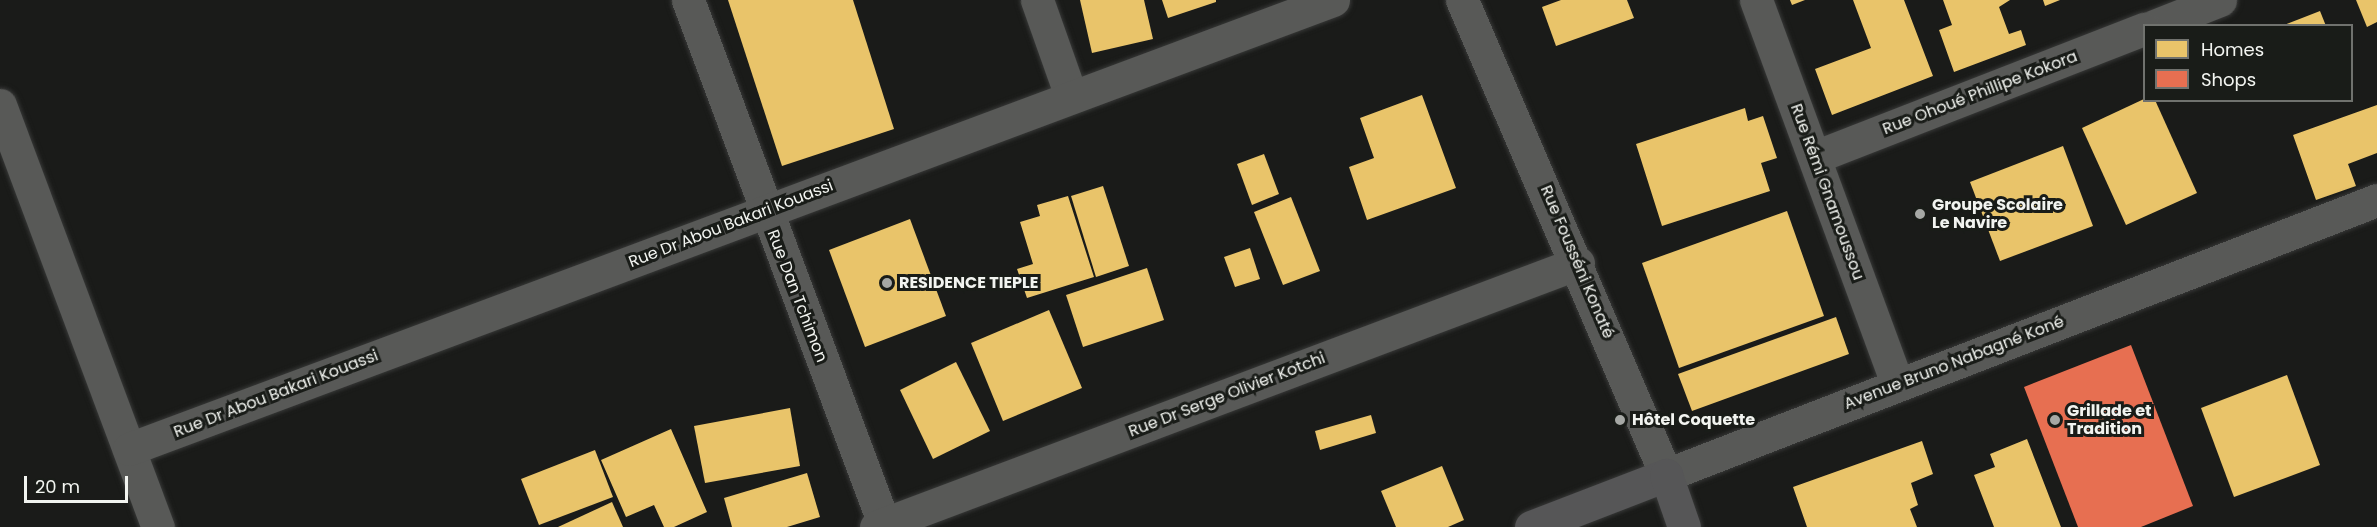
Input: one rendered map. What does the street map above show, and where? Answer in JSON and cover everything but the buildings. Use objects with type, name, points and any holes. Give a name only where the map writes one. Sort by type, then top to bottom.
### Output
[{"type":"main road","name":"Avenue Bruno Nabagné Koné","points":[[1531,527],[1666,475]]},
{"type":"main road","name":"Rue Fousséni Konaté","points":[[1666,475],[1684,527]]},
{"type":"street","name":"Rue Dan Tchimon","points":[[688,0],[880,526]]},
{"type":"street","points":[[1037,0],[1071,96]]},
{"type":"street","name":"Rue Dr Abou Bakari Kouassi","points":[[129,449],[1333,0]]},
{"type":"street","name":"Rue Fousséni Konaté","points":[[1462,0],[1578,263],[1666,475]]},
{"type":"street","name":"Rue Rémi Gnamoussou","points":[[1756,0],[1898,385]]},
{"type":"street","points":[[2159,24],[2220,0]]},
{"type":"street","name":"Rue Ohoué Phillipe Kokora","points":[[1815,157],[2143,30]]},
{"type":"street","points":[[0,105],[158,527]]},
{"type":"street","name":"Avenue Bruno Nabagné Koné","points":[[1666,475],[2377,200]]},
{"type":"street","name":"Rue Dr Serge Olivier Kotchi","points":[[880,526],[1578,263]]},
{"type":"place","name":"Groupe Scolaire Le Navire","points":[[1920,214]]},
{"type":"place","name":"RESIDENCE TIEPLE","points":[[887,283]]},
{"type":"place","name":"Hôtel Coquette","points":[[1620,420]]},
{"type":"place","name":"Grillade et Tradition","points":[[2055,420]]}]
